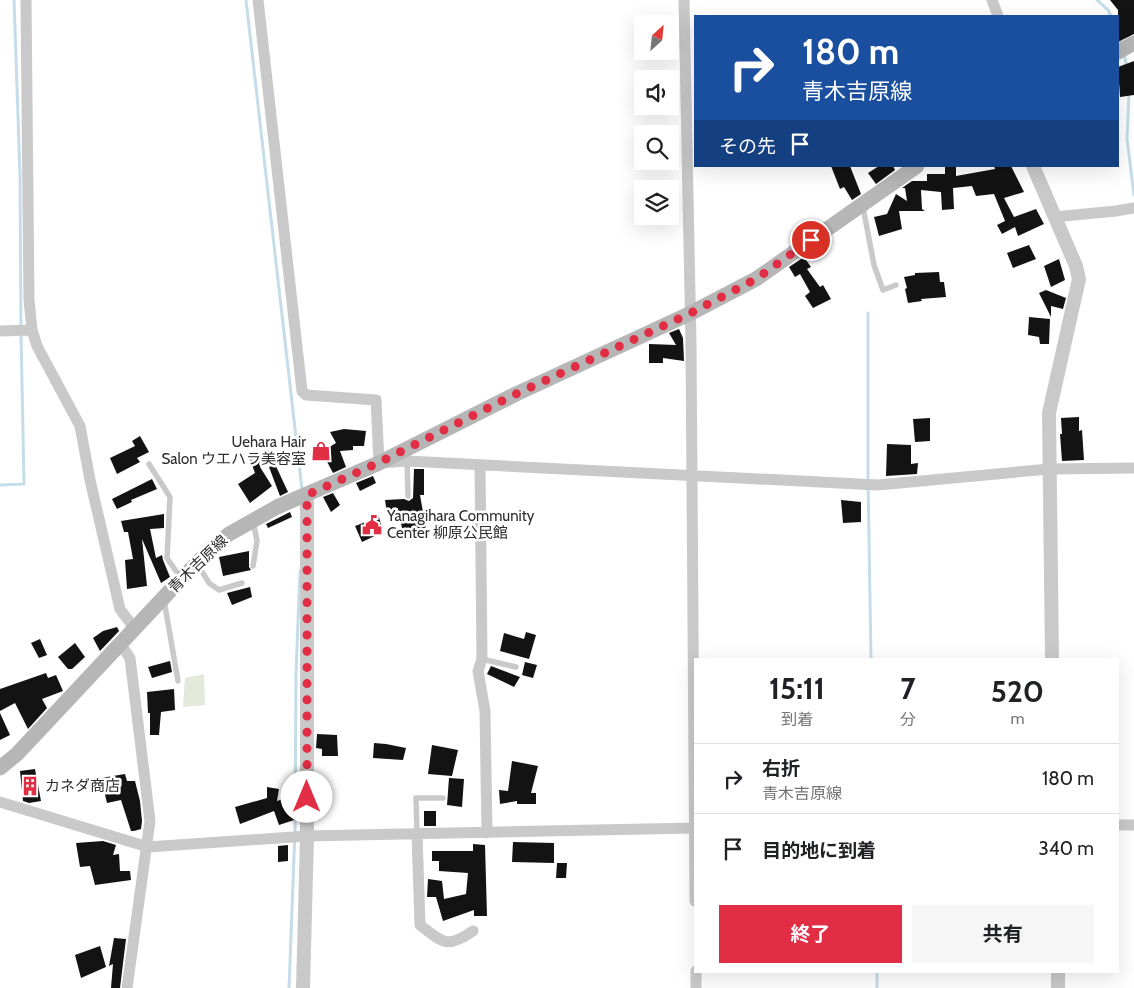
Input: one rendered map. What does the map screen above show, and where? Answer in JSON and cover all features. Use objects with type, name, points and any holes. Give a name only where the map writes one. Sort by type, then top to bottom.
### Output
[{"type":"main road","points":[[1119,51],[1134,43]]},
{"type":"main road","name":"青木吉原線","points":[[0,768],[17,754],[181,579],[214,546],[230,534],[253,519],[378,463],[525,390],[689,314],[756,279],[916,167]]},
{"type":"street","points":[[26,0],[32,330],[37,346],[80,426],[90,480],[120,609],[134,628]]},
{"type":"street","points":[[258,0],[302,391],[306,395],[376,400],[378,463],[407,461],[878,484],[1049,469],[1134,468]]},
{"type":"street","points":[[0,802],[148,847],[307,836],[694,828],[691,344],[684,0]]},
{"type":"street","points":[[992,0],[998,15]]},
{"type":"street","points":[[1033,167],[1076,266],[1079,279],[1049,413],[1052,658]]},
{"type":"street","points":[[1054,217],[1134,208]]},
{"type":"street","points":[[0,331],[32,330]]},
{"type":"street","points":[[480,465],[482,659],[478,671],[485,711],[487,833]]},
{"type":"street","points":[[303,988],[307,836],[307,495]]},
{"type":"street","points":[[121,645],[130,658],[150,820],[148,847],[127,988]]},
{"type":"street","points":[[1119,825],[1134,825]]},
{"type":"street","points":[[418,834],[420,925],[442,942],[457,942],[472,931]]},
{"type":"street","points":[[696,973],[696,988]]},
{"type":"street","points":[[1058,973],[1058,988]]},
{"type":"lane","points":[[862,205],[874,265],[883,290],[896,285]]},
{"type":"lane","points":[[407,461],[408,496]]},
{"type":"lane","points":[[149,464],[170,497],[167,558],[181,579]]},
{"type":"lane","points":[[253,519],[257,541],[253,566]]},
{"type":"lane","points":[[197,563],[209,583],[218,590],[242,584]]},
{"type":"lane","points":[[164,597],[178,681]]},
{"type":"lane","points":[[482,659],[516,668]]},
{"type":"lane","points":[[418,834],[416,798],[443,798]]},
{"type":"green space","points":[[204,674],[205,705],[183,707],[185,678]]},
{"type":"building","points":[[1110,0],[1134,0],[1134,34],[1119,42],[1119,15],[1118,10]]},
{"type":"building","points":[[1134,61],[1134,95],[1120,97],[1119,67]]},
{"type":"building","points":[[831,167],[850,167],[861,194],[852,200],[844,187],[840,189]]},
{"type":"building","points":[[877,167],[894,167],[895,170],[876,184],[868,173]]},
{"type":"building","points":[[945,167],[956,167],[956,176],[995,169],[994,167],[1012,167],[1024,192],[1004,198],[1014,217],[1036,209],[1044,224],[1018,236],[1015,227],[1002,234],[997,225],[1005,221],[994,194],[976,196],[972,186],[953,188],[954,209],[942,210],[941,192],[921,190],[922,209],[925,211],[899,211],[902,229],[879,236],[874,217],[887,214],[896,194],[907,201],[905,188],[902,188],[912,181],[927,181],[927,174],[945,174]]},
{"type":"building","points":[[1029,245],[1036,259],[1013,268],[1007,253]]},
{"type":"building","points":[[804,257],[811,267],[807,269],[820,287],[823,285],[831,299],[813,308],[805,296],[810,292],[800,274],[795,277],[789,267]]},
{"type":"building","points":[[1059,259],[1065,280],[1051,287],[1044,266]]},
{"type":"building","points":[[939,272],[940,282],[944,282],[946,297],[921,299],[922,301],[908,303],[904,277],[915,275],[915,273]]},
{"type":"building","points":[[1046,290],[1066,298],[1063,309],[1051,306],[1051,317],[1039,293]]},
{"type":"building","points":[[1029,317],[1050,319],[1049,344],[1040,344],[1039,337],[1028,335]]},
{"type":"building","points":[[679,329],[683,338],[684,361],[663,358],[663,363],[649,363],[649,344],[676,345],[669,333]]},
{"type":"building","points":[[1079,417],[1079,431],[1082,430],[1084,460],[1062,461],[1061,418]]},
{"type":"building","points":[[930,418],[930,441],[915,442],[913,419]]},
{"type":"building","points":[[344,429],[366,431],[364,446],[353,446],[353,450],[340,451],[346,467],[333,473],[323,454],[318,454],[336,443],[330,432]]},
{"type":"building","points":[[140,436],[149,452],[137,458],[140,462],[117,474],[110,458],[135,446],[132,441]]},
{"type":"building","points":[[887,444],[911,445],[911,464],[918,463],[917,474],[886,476]]},
{"type":"building","points":[[270,450],[274,461],[260,467],[272,486],[250,503],[238,484],[255,473],[249,457],[252,455],[254,457]]},
{"type":"building","points":[[275,464],[288,492],[280,496],[269,467]]},
{"type":"building","points":[[414,469],[424,469],[424,495],[420,495],[426,529],[403,534],[399,511],[387,513],[385,500],[404,499],[409,501],[413,498]]},
{"type":"building","points":[[373,476],[376,483],[360,491],[356,483]]},
{"type":"building","points":[[152,479],[157,489],[131,500],[132,502],[117,509],[112,499]]},
{"type":"building","points":[[333,493],[340,505],[331,512],[323,497]]},
{"type":"building","points":[[841,500],[861,502],[861,522],[843,523]]},
{"type":"building","points":[[290,512],[292,517],[268,528],[266,524]]},
{"type":"building","points":[[164,514],[164,528],[150,529],[156,558],[162,555],[170,577],[161,583],[142,539],[147,586],[127,589],[125,560],[133,559],[128,532],[124,532],[121,521]]},
{"type":"building","points":[[379,517],[381,525],[377,527],[379,534],[362,542],[355,526]]},
{"type":"building","points":[[249,551],[249,567],[251,570],[223,576],[219,557]]},
{"type":"building","points":[[250,587],[252,597],[232,605],[227,593]]},
{"type":"building","points":[[117,627],[119,631],[100,651],[93,638],[103,631]]},
{"type":"building","points":[[526,632],[536,635],[529,659],[500,651],[504,633],[524,639]]},
{"type":"building","points":[[40,639],[47,655],[39,658],[31,643]]},
{"type":"building","points":[[75,643],[85,657],[72,669],[68,669],[58,657]]},
{"type":"building","points":[[170,661],[172,672],[152,678],[148,667]]},
{"type":"building","points":[[525,662],[537,665],[533,678],[522,675]]},
{"type":"building","points":[[491,666],[520,677],[514,687],[487,674]]},
{"type":"building","points":[[46,673],[48,678],[56,675],[63,691],[42,699],[47,708],[28,729],[15,703],[0,711],[0,689]]},
{"type":"building","points":[[174,689],[175,710],[161,712],[159,735],[150,735],[150,713],[148,713],[147,692]]},
{"type":"building","points":[[0,713],[10,735],[0,740]]},
{"type":"building","points":[[317,734],[337,735],[338,756],[322,756],[322,749],[316,748]]},
{"type":"building","points":[[374,743],[406,748],[403,760],[373,758]]},
{"type":"building","points":[[432,745],[458,750],[452,776],[428,774]]},
{"type":"building","points":[[512,761],[538,766],[531,793],[536,793],[536,804],[517,804],[517,801],[500,804],[499,790],[508,791]]},
{"type":"building","name":"カネダ商店","points":[[35,769],[41,801],[29,803],[23,801],[20,771]]},
{"type":"building","points":[[125,774],[127,781],[135,781],[140,801],[141,829],[134,831],[131,831],[121,800],[107,803],[101,778]]},
{"type":"building","points":[[449,778],[464,779],[462,807],[447,805]]},
{"type":"building","points":[[267,787],[279,789],[277,801],[286,798],[294,820],[279,825],[274,811],[240,824],[235,807],[267,798]]},
{"type":"building","points":[[424,811],[436,811],[436,826],[424,826]]},
{"type":"building","points":[[103,841],[116,845],[113,855],[119,854],[120,871],[130,871],[131,880],[95,885],[90,866],[80,867],[76,843]]},
{"type":"building","points":[[513,842],[554,843],[554,863],[512,862]]},
{"type":"building","points":[[473,844],[485,845],[487,916],[474,916],[474,910],[443,921],[436,897],[427,897],[428,879],[442,881],[444,899],[466,894],[468,873],[439,871],[439,861],[432,861],[432,851],[473,851]]},
{"type":"building","points":[[288,845],[288,861],[278,862],[278,846]]},
{"type":"building","points":[[557,863],[567,863],[566,878],[556,878]]},
{"type":"building","points":[[114,938],[126,939],[120,988],[111,988],[113,964],[109,966]]},
{"type":"building","points":[[100,946],[106,967],[81,978],[75,955]]},
{"type":"waterway","points":[[14,0],[20,175],[21,327]]},
{"type":"waterway","points":[[246,0],[302,490]]},
{"type":"waterway","points":[[1097,0],[1110,15]]},
{"type":"waterway","points":[[1119,36],[1122,45]]},
{"type":"waterway","points":[[1124,54],[1127,67]]},
{"type":"waterway","points":[[1129,93],[1127,139],[1134,195]]},
{"type":"waterway","points":[[868,313],[871,658]]},
{"type":"waterway","points":[[0,485],[24,484],[21,333]]},
{"type":"waterway","points":[[289,988],[295,831],[296,673],[300,571]]},
{"type":"waterway","points":[[877,973],[877,988]]},
{"type":"place","name":"Uehara Hair Salon ウエハラ美容室","points":[[321,451]]},
{"type":"place","name":"Yanagihara Community Center 柳原公民館","points":[[372,525]]},
{"type":"place","name":"カネダ商店","points":[[30,786]]},
{"type":"route","points":[[307,797],[307,495],[378,463],[516,394],[689,314],[756,279],[811,240]]}]
